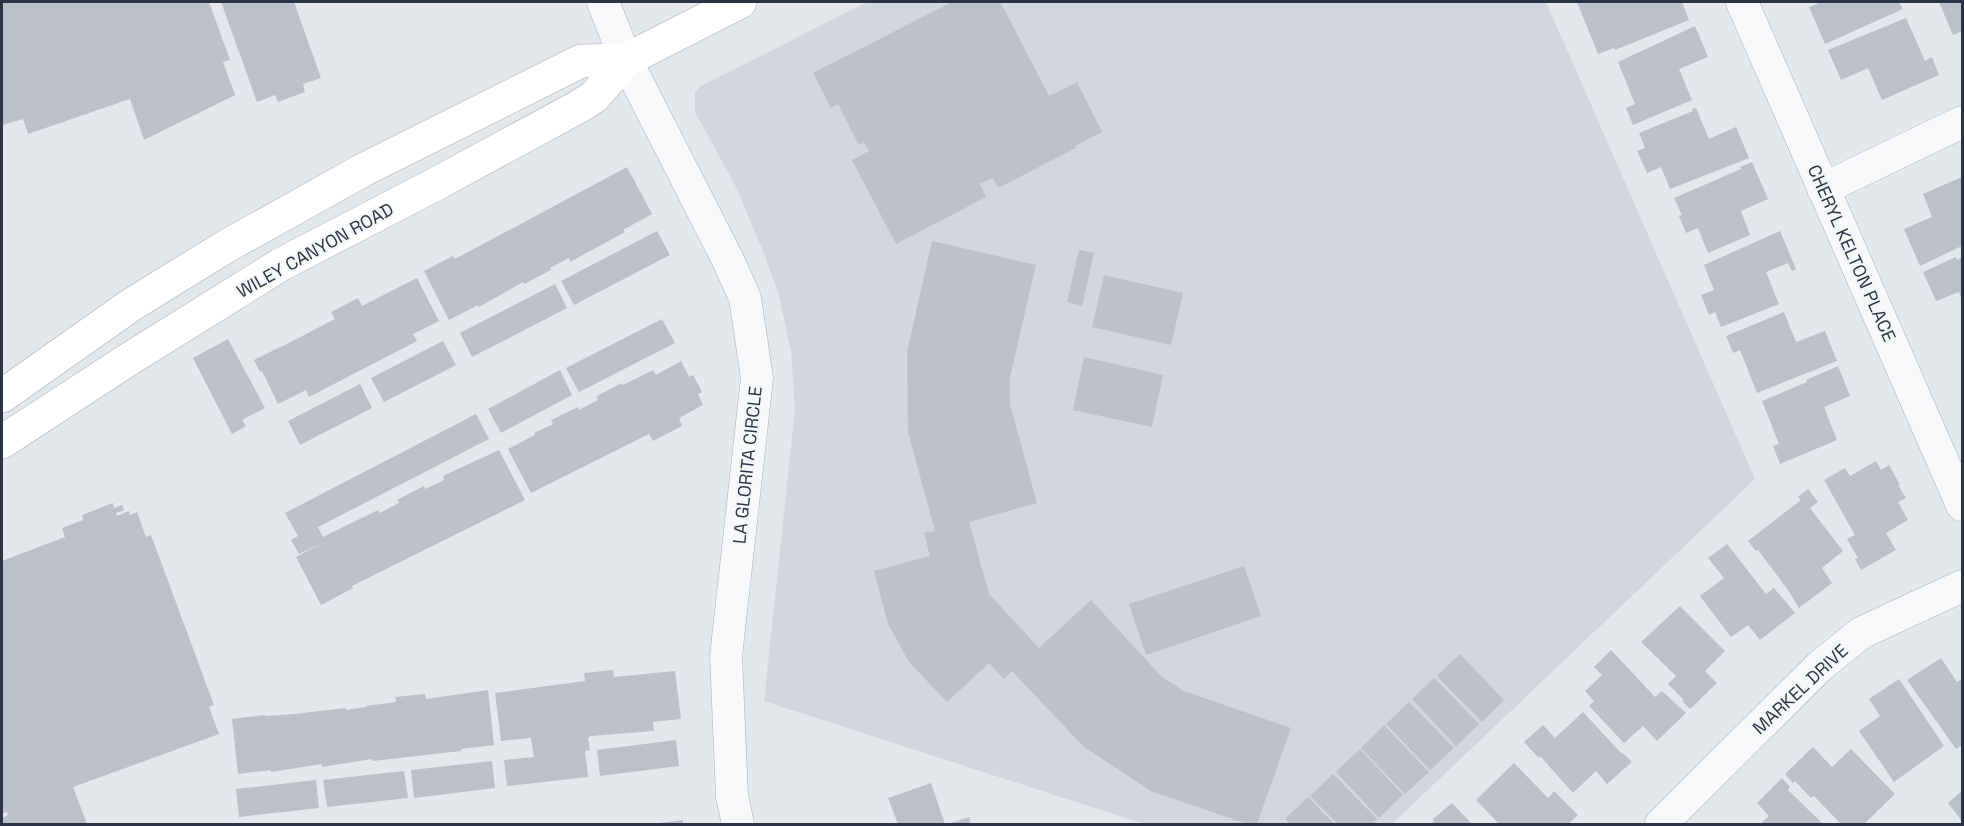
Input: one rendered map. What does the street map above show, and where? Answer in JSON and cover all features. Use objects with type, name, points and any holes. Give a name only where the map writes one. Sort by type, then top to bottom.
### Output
[{"type":"street","name":"LA GLORITA CIRCLE","points":[[603,2],[626,60],[745,298],[757,378],[726,656],[732,796],[738,825]]},
{"type":"street","name":"WILEY CANYON ROAD","points":[[2,442],[280,265],[514,143],[594,98],[626,60],[740,2]]},
{"type":"street","name":"CHERYL KELTON PLACE","points":[[1742,2],[1962,505]]},
{"type":"street","name":"WILEY CANYON ROAD","points":[[2,396],[131,305],[203,261],[363,170],[582,61],[626,60]]},
{"type":"street","points":[[495,103],[514,143]]},
{"type":"street","points":[[1823,189],[1962,122]]},
{"type":"street","points":[[413,145],[434,185]]},
{"type":"street","points":[[203,261],[228,297]]},
{"type":"street","name":"MARKEL DRIVE","points":[[1663,824],[1820,666],[1853,639],[1861,633],[1962,586]]},
{"type":"shaded area","points":[[867,2],[1546,2],[1755,479],[1392,824],[1144,824],[764,701],[795,410],[791,352],[779,295],[765,256],[736,187],[695,112],[695,92],[701,86]]},
{"type":"building","points":[[2,2],[209,2],[230,60],[223,62],[235,95],[144,140],[130,99],[28,134],[23,119],[3,125]]},
{"type":"building","points":[[221,2],[294,2],[321,78],[303,84],[305,92],[278,102],[275,95],[257,102]]},
{"type":"building","points":[[952,2],[1001,3],[1049,96],[1077,82],[1102,132],[998,188],[993,178],[980,184],[986,197],[896,244],[852,160],[869,151],[864,142],[859,145],[838,104],[831,108],[813,73]]},
{"type":"building","points":[[1577,2],[1682,2],[1689,20],[1615,50],[1614,48],[1598,54]]},
{"type":"building","points":[[1822,2],[1899,2],[1903,9],[1825,44],[1809,7]]},
{"type":"building","points":[[1939,2],[1962,2],[1962,31],[1953,35]]},
{"type":"building","points":[[1906,18],[1925,61],[1932,57],[1939,75],[1882,100],[1868,68],[1841,80],[1828,50]]},
{"type":"building","points":[[1695,26],[1708,57],[1679,69],[1692,100],[1633,125],[1626,108],[1635,104],[1618,62]]},
{"type":"building","points":[[1696,108],[1709,139],[1736,127],[1749,158],[1670,189],[1661,167],[1647,173],[1637,151],[1645,148],[1639,133]]},
{"type":"building","points":[[1752,162],[1768,199],[1741,211],[1750,235],[1708,253],[1698,228],[1686,233],[1679,216],[1682,215],[1674,198]]},
{"type":"building","points":[[627,167],[652,214],[623,230],[625,232],[570,262],[569,258],[524,284],[523,282],[479,307],[478,305],[449,320],[424,271],[453,256],[455,259]]},
{"type":"building","points":[[1962,177],[1962,246],[1920,266],[1904,229],[1932,217],[1923,194]]},
{"type":"building","points":[[657,231],[670,255],[574,305],[561,281]]},
{"type":"building","points":[[1780,231],[1796,269],[1792,271],[1788,263],[1766,272],[1779,304],[1721,327],[1715,312],[1709,315],[1701,295],[1714,290],[1704,265]]},
{"type":"building","points":[[932,241],[1036,265],[1010,377],[1010,404],[1037,503],[969,522],[989,594],[1039,648],[1091,600],[1162,677],[1184,691],[1291,728],[1257,824],[1247,824],[1151,791],[1084,747],[1012,671],[1004,679],[989,663],[947,702],[909,662],[888,624],[874,571],[930,556],[924,533],[935,531],[908,432],[907,352]]},
{"type":"building","points":[[1079,250],[1094,253],[1082,306],[1067,302]]},
{"type":"building","points":[[1956,257],[1957,260],[1962,257],[1962,300],[1959,292],[1936,301],[1923,272]]},
{"type":"building","points":[[1104,275],[1183,293],[1171,345],[1092,327]]},
{"type":"building","points":[[417,278],[439,321],[413,334],[417,341],[309,397],[306,390],[278,404],[254,360],[335,319],[331,312],[358,298],[362,306]]},
{"type":"building","points":[[555,284],[567,308],[472,357],[460,333]]},
{"type":"building","points":[[1784,312],[1796,342],[1825,331],[1837,361],[1757,393],[1740,350],[1733,353],[1726,336]]},
{"type":"building","points":[[662,319],[675,343],[579,392],[566,368]]},
{"type":"building","points":[[228,339],[265,408],[242,420],[246,426],[232,434],[193,358]]},
{"type":"building","points":[[443,341],[456,365],[384,402],[371,378]]},
{"type":"building","points":[[1084,357],[1163,375],[1152,427],[1073,410]]},
{"type":"building","points":[[681,361],[689,377],[693,375],[702,392],[698,394],[703,405],[679,418],[682,426],[653,441],[649,434],[531,493],[508,449],[553,424],[551,420],[578,407],[579,410],[598,400],[597,396],[622,383],[623,385],[653,370],[656,375]]},
{"type":"building","points":[[1838,366],[1850,396],[1824,407],[1837,440],[1780,464],[1773,446],[1779,444],[1762,401]]},
{"type":"building","points":[[560,370],[572,395],[501,433],[488,409]]},
{"type":"building","points":[[360,384],[372,408],[300,445],[288,421]]},
{"type":"building","points":[[476,414],[489,439],[318,527],[323,537],[378,510],[380,513],[399,503],[397,500],[424,486],[425,489],[444,480],[443,476],[499,450],[525,500],[352,586],[353,588],[321,605],[296,557],[325,542],[299,554],[291,540],[298,536],[285,513]]},
{"type":"building","points":[[1876,461],[1881,470],[1889,465],[1900,485],[1898,485],[1906,498],[1898,502],[1908,520],[1886,533],[1896,550],[1861,570],[1855,559],[1858,558],[1847,539],[1855,535],[1824,480],[1845,468],[1850,476]]},
{"type":"building","points":[[1808,489],[1818,502],[1810,508],[1843,551],[1822,568],[1832,583],[1799,608],[1758,550],[1756,551],[1748,541],[1801,500],[1798,497]]},
{"type":"building","points":[[113,503],[114,508],[122,505],[124,510],[116,513],[117,516],[129,511],[130,515],[137,512],[146,537],[151,535],[214,705],[209,707],[219,734],[73,787],[87,824],[4,824],[2,818],[8,815],[7,812],[3,813],[2,808],[2,561],[65,537],[62,528],[83,520],[82,515]]},
{"type":"building","points":[[1727,544],[1766,594],[1774,588],[1795,613],[1760,640],[1748,625],[1731,637],[1700,596],[1724,578],[1708,558]]},
{"type":"building","points":[[1244,566],[1261,616],[1146,655],[1129,604]]},
{"type":"building","points":[[1680,606],[1725,651],[1705,671],[1717,683],[1690,709],[1668,684],[1676,676],[1641,642]]},
{"type":"building","points":[[1611,650],[1655,697],[1662,691],[1686,713],[1657,741],[1643,726],[1624,743],[1589,706],[1594,701],[1585,691],[1602,675],[1594,667]]},
{"type":"building","points":[[1460,654],[1504,700],[1482,722],[1437,676]]},
{"type":"building","points":[[1941,658],[1957,682],[1962,679],[1962,745],[1956,749],[1907,680]]},
{"type":"building","points":[[613,670],[614,677],[675,671],[681,719],[653,722],[654,731],[591,736],[588,738],[590,750],[585,751],[588,777],[507,786],[504,760],[534,757],[531,738],[501,741],[495,693],[585,681],[584,673]]},
{"type":"building","points":[[1434,678],[1479,724],[1456,746],[1412,699]]},
{"type":"building","points":[[1899,679],[1944,746],[1894,782],[1859,731],[1880,716],[1869,699]]},
{"type":"building","points":[[488,690],[494,745],[322,767],[322,764],[271,772],[271,770],[238,774],[232,719],[346,708],[346,710],[396,702],[395,697],[425,694],[426,699]]},
{"type":"building","points":[[1409,702],[1454,748],[1430,770],[1386,724]]},
{"type":"building","points":[[1583,712],[1632,762],[1607,784],[1596,771],[1573,793],[1540,756],[1539,758],[1524,742],[1543,725],[1555,738]]},
{"type":"building","points":[[1384,725],[1429,772],[1405,794],[1361,748]]},
{"type":"building","points":[[676,740],[679,766],[600,776],[597,750]]},
{"type":"building","points":[[1813,747],[1832,767],[1851,749],[1895,794],[1864,824],[1841,824],[1814,796],[1811,798],[1785,774]]},
{"type":"building","points":[[1360,749],[1403,795],[1379,818],[1336,772]]},
{"type":"building","points":[[492,761],[495,788],[414,798],[411,770]]},
{"type":"building","points":[[1514,763],[1548,798],[1554,791],[1578,815],[1568,824],[1499,824],[1476,800]]},
{"type":"building","points":[[404,771],[408,798],[327,807],[323,780]]},
{"type":"building","points":[[1333,774],[1377,819],[1372,824],[1338,824],[1310,796]]},
{"type":"building","points":[[1782,778],[1790,787],[1788,790],[1823,824],[1760,824],[1769,816],[1757,803]]},
{"type":"building","points":[[316,780],[319,808],[239,817],[236,789]]},
{"type":"building","points":[[931,783],[945,824],[898,824],[888,798]]},
{"type":"building","points":[[1962,791],[1962,821],[1948,803]]},
{"type":"building","points":[[1308,797],[1334,824],[1290,824],[1285,819]]},
{"type":"building","points":[[1452,803],[1472,824],[1431,824],[1433,819]]},
{"type":"building","points":[[969,817],[971,824],[948,824]]},
{"type":"building","points":[[683,820],[683,824],[659,824],[659,823]]}]
